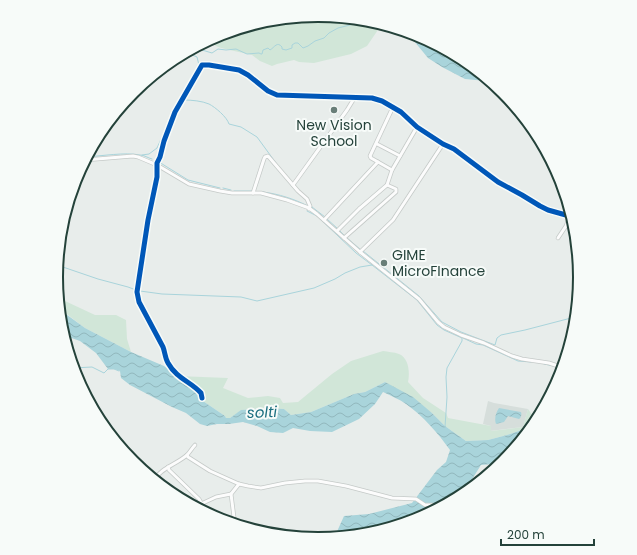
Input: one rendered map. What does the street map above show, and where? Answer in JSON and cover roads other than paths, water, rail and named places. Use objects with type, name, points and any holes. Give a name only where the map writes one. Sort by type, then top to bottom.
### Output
[{"type":"street","points":[[202,398],[202,393],[177,375],[167,361],[163,347],[138,297],[137,292],[148,220],[157,177],[157,166],[164,141],[175,112],[202,65],[239,70],[248,75],[268,91],[277,95],[377,99],[401,112],[417,127],[443,144],[454,148],[498,182],[548,210],[566,215]]},
{"type":"street","points":[[293,185],[355,97]]},
{"type":"street","points":[[392,170],[370,156],[377,144],[393,107]]},
{"type":"street","points":[[337,231],[359,209],[387,185],[392,170],[417,127]]},
{"type":"street","points":[[377,144],[400,156]]},
{"type":"street","points":[[360,252],[393,220],[443,144]]},
{"type":"street","points":[[92,159],[133,156],[138,157],[189,184],[232,193],[261,193],[287,200],[309,209],[419,299],[444,327],[512,356],[558,366]]},
{"type":"street","points":[[253,193],[264,159],[268,156],[307,199],[310,206],[309,209]]},
{"type":"street","points":[[324,220],[378,162]]},
{"type":"street","points":[[344,238],[396,192],[396,189],[387,185]]},
{"type":"street","points":[[558,238],[568,223]]},
{"type":"street","points":[[157,475],[187,455],[195,445]]},
{"type":"street","points":[[187,455],[210,471],[239,484],[248,486],[261,488],[284,483],[318,481],[346,486],[392,498],[416,500],[425,505],[435,506]]},
{"type":"street","points":[[168,467],[169,470],[199,499],[202,504],[216,497],[231,494],[239,484]]},
{"type":"street","points":[[231,494],[234,518]]},
{"type":"water","points":[[411,39],[432,48],[446,56],[481,81],[465,79],[442,67],[428,58],[414,41]]},
{"type":"water","name":"solti","points":[[66,314],[85,328],[131,352],[164,366],[196,391],[200,395],[200,399],[226,418],[230,418],[241,410],[269,408],[284,409],[291,415],[311,412],[354,394],[365,392],[385,382],[413,397],[445,426],[466,441],[488,440],[524,429],[511,446],[493,464],[481,465],[469,483],[432,507],[385,524],[352,531],[337,532],[344,516],[369,514],[412,503],[437,470],[446,462],[450,450],[430,425],[412,409],[401,401],[383,392],[375,404],[359,419],[332,432],[310,431],[293,428],[283,433],[270,432],[243,422],[207,426],[200,424],[186,413],[130,385],[121,378],[120,371],[108,369],[96,353],[80,341],[71,338]]},
{"type":"water","points":[[499,408],[521,412],[521,417],[519,419],[508,416],[504,422],[496,424],[495,420]]},
{"type":"waterway","points":[[202,50],[212,53],[218,49],[236,49],[247,54],[262,54],[263,50],[268,48],[270,50],[276,45],[280,45],[282,49],[286,50],[292,48],[292,45],[295,43],[298,43],[303,48],[324,38],[338,28],[350,25]]},
{"type":"waterway","points":[[142,155],[149,154],[157,148],[176,106],[199,65],[197,57],[193,55]]},
{"type":"waterway","points":[[184,100],[200,101],[212,105],[223,115],[229,124],[241,127],[257,137],[276,163]]},
{"type":"waterway","points":[[93,156],[127,154],[142,155],[152,159]]},
{"type":"waterway","points":[[159,162],[188,180],[220,188]]},
{"type":"waterway","points":[[223,188],[231,190]]},
{"type":"waterway","points":[[234,191],[252,191]]},
{"type":"waterway","points":[[263,192],[286,197],[308,206]]},
{"type":"waterway","points":[[310,203],[312,207],[325,217]]},
{"type":"waterway","points":[[307,211],[317,216],[356,253],[372,265]]},
{"type":"waterway","points":[[327,219],[338,229]]},
{"type":"waterway","points":[[339,230],[345,236]]},
{"type":"waterway","points":[[347,238],[361,250]]},
{"type":"waterway","points":[[363,251],[419,296],[442,322],[461,332],[495,345],[497,338],[501,335],[571,318]]},
{"type":"waterway","points":[[140,291],[162,294],[241,297],[257,301],[314,288],[360,267],[372,265],[417,300],[437,325],[444,330],[462,338],[462,341],[447,368],[445,427]]},
{"type":"waterway","points":[[64,267],[136,290]]},
{"type":"waterway","points":[[463,338],[476,344],[483,345],[518,361],[531,362]]},
{"type":"waterway","points":[[544,364],[554,366]]},
{"type":"waterway","points":[[80,368],[92,367],[104,373],[108,369],[119,371]]},
{"type":"place","name":"New Vision School","points":[[334,110]]},
{"type":"place","name":"GIME MicroFInance","points":[[384,263]]}]
